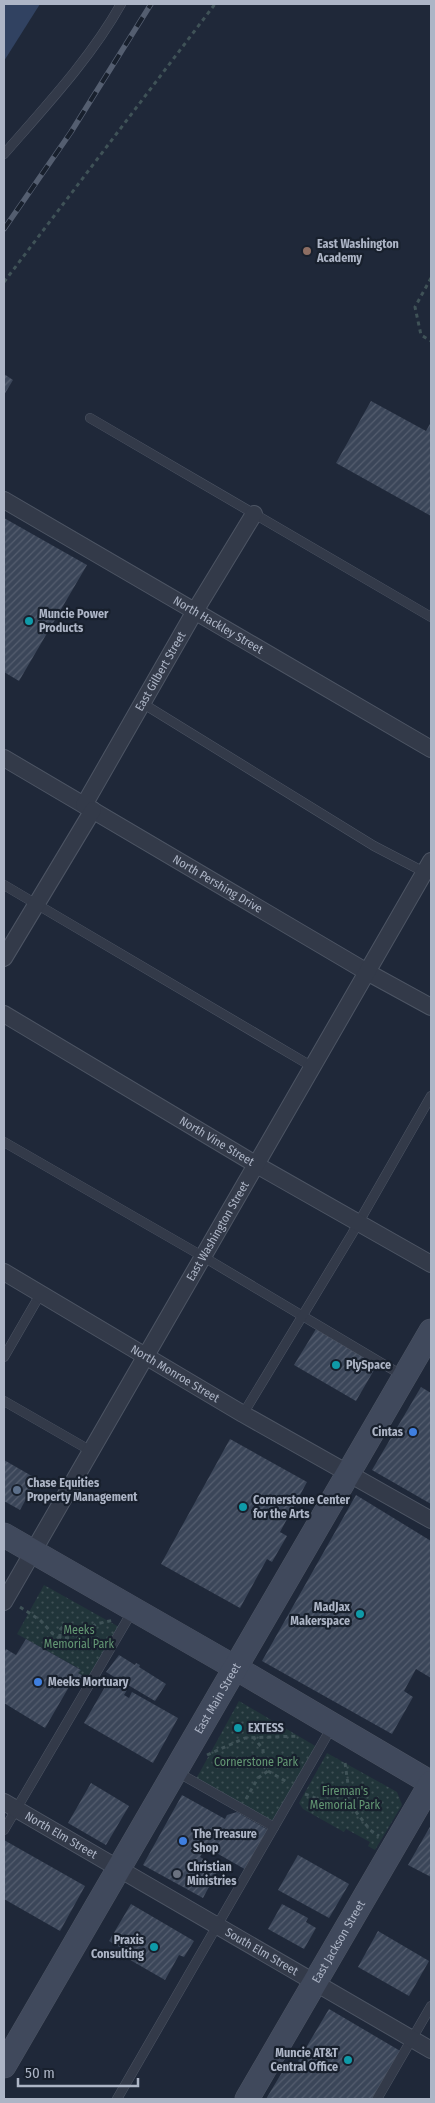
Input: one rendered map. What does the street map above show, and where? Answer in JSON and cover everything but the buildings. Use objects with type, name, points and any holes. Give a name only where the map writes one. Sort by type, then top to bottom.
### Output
[{"type":"main road","name":"East Main Street","points":[[4,2066],[174,1770],[431,1331]]},
{"type":"main road","points":[[4,1535],[33,1552],[123,1614],[234,1667],[431,1783]]},
{"type":"main road","name":"East Jackson Street","points":[[247,2099],[431,1783]]},
{"type":"street","name":"North Hackley Street","points":[[4,500],[431,749]]},
{"type":"street","name":"East Gilbert Street","points":[[4,958],[37,904],[142,704],[195,611],[254,514]]},
{"type":"street","name":"North Pershing Drive","points":[[4,758],[367,972],[431,1007]]},
{"type":"street","name":"East Washington Street","points":[[4,1602],[428,867]]},
{"type":"street","name":"North Vine Street","points":[[4,1014],[255,1164],[431,1264]]},
{"type":"street","name":"North Monroe Street","points":[[4,1272],[146,1354],[243,1414],[431,1520]]},
{"type":"street","name":"North Elm Street","points":[[10,1806],[117,1869]]},
{"type":"street","name":"South Elm Street","points":[[117,1869],[431,2050]]},
{"type":"lane","points":[[4,154],[52,99],[112,19],[121,4]]},
{"type":"lane","points":[[90,418],[431,617]]},
{"type":"lane","points":[[142,704],[357,836],[428,867]]},
{"type":"lane","points":[[4,885],[312,1066]]},
{"type":"lane","points":[[243,1414],[431,1096]]},
{"type":"lane","points":[[4,1142],[202,1256],[405,1377]]},
{"type":"lane","points":[[4,1356],[41,1293]]},
{"type":"lane","points":[[4,1401],[91,1450]]},
{"type":"lane","points":[[4,1830],[10,1806],[123,1614]]},
{"type":"lane","points":[[117,2099],[333,1725]]},
{"type":"lane","points":[[174,1770],[274,1827]]},
{"type":"lane","points":[[377,2099],[431,2006]]},
{"type":"path","points":[[4,282],[215,4]]},
{"type":"path","points":[[431,278],[415,307],[421,335],[431,341]]},
{"type":"path","points":[[20,1607],[40,1620],[52,1634],[60,1638],[70,1638],[78,1629]]},
{"type":"path","points":[[60,1638],[60,1630],[64,1625],[78,1629],[91,1628],[96,1624],[123,1614]]},
{"type":"path","points":[[204,1754],[208,1756],[245,1738],[299,1736]]},
{"type":"path","points":[[254,1738],[261,1745],[264,1767],[268,1771],[316,1800],[328,1803],[350,1804],[370,1830],[383,1839]]},
{"type":"path","points":[[345,1763],[349,1791],[347,1803]]},
{"type":"path","points":[[240,1808],[258,1778],[268,1771]]},
{"type":"green space","name":"Meeks Memorial Park","points":[[44,1585],[119,1627],[89,1679],[78,1673],[80,1669],[17,1634]]},
{"type":"green space","name":"Cornerstone Park","points":[[239,1701],[317,1747],[273,1822],[196,1779]]},
{"type":"green space","name":"Fireman's Memorial Park","points":[[327,1753],[397,1792],[402,1805],[375,1850],[368,1846],[370,1842],[346,1829],[344,1832],[303,1809],[299,1803]]},
{"type":"water","points":[[4,4],[40,4],[4,61]]},
{"type":"railway","points":[[4,229],[71,132],[151,4]]},
{"type":"place","name":"East Washington Academy","points":[[307,251]]},
{"type":"place","name":"Muncie Power Products","points":[[29,621]]},
{"type":"place","name":"PlySpace","points":[[336,1365]]},
{"type":"place","name":"Cintas","points":[[413,1432]]},
{"type":"place","name":"Chase Equities Property Management","points":[[17,1490]]},
{"type":"place","name":"Cornerstone Center for the Arts","points":[[243,1507]]},
{"type":"place","name":"MadJax Makerspace","points":[[360,1614]]},
{"type":"place","name":"Meeks Mortuary","points":[[38,1682]]},
{"type":"place","name":"EXTESS","points":[[238,1728]]},
{"type":"place","name":"The Treasure Shop","points":[[183,1841]]},
{"type":"place","name":"Christian Ministries","points":[[177,1874]]},
{"type":"place","name":"Praxis Consulting","points":[[154,1947]]},
{"type":"place","name":"Muncie AT&T Central Office","points":[[348,2060]]}]
